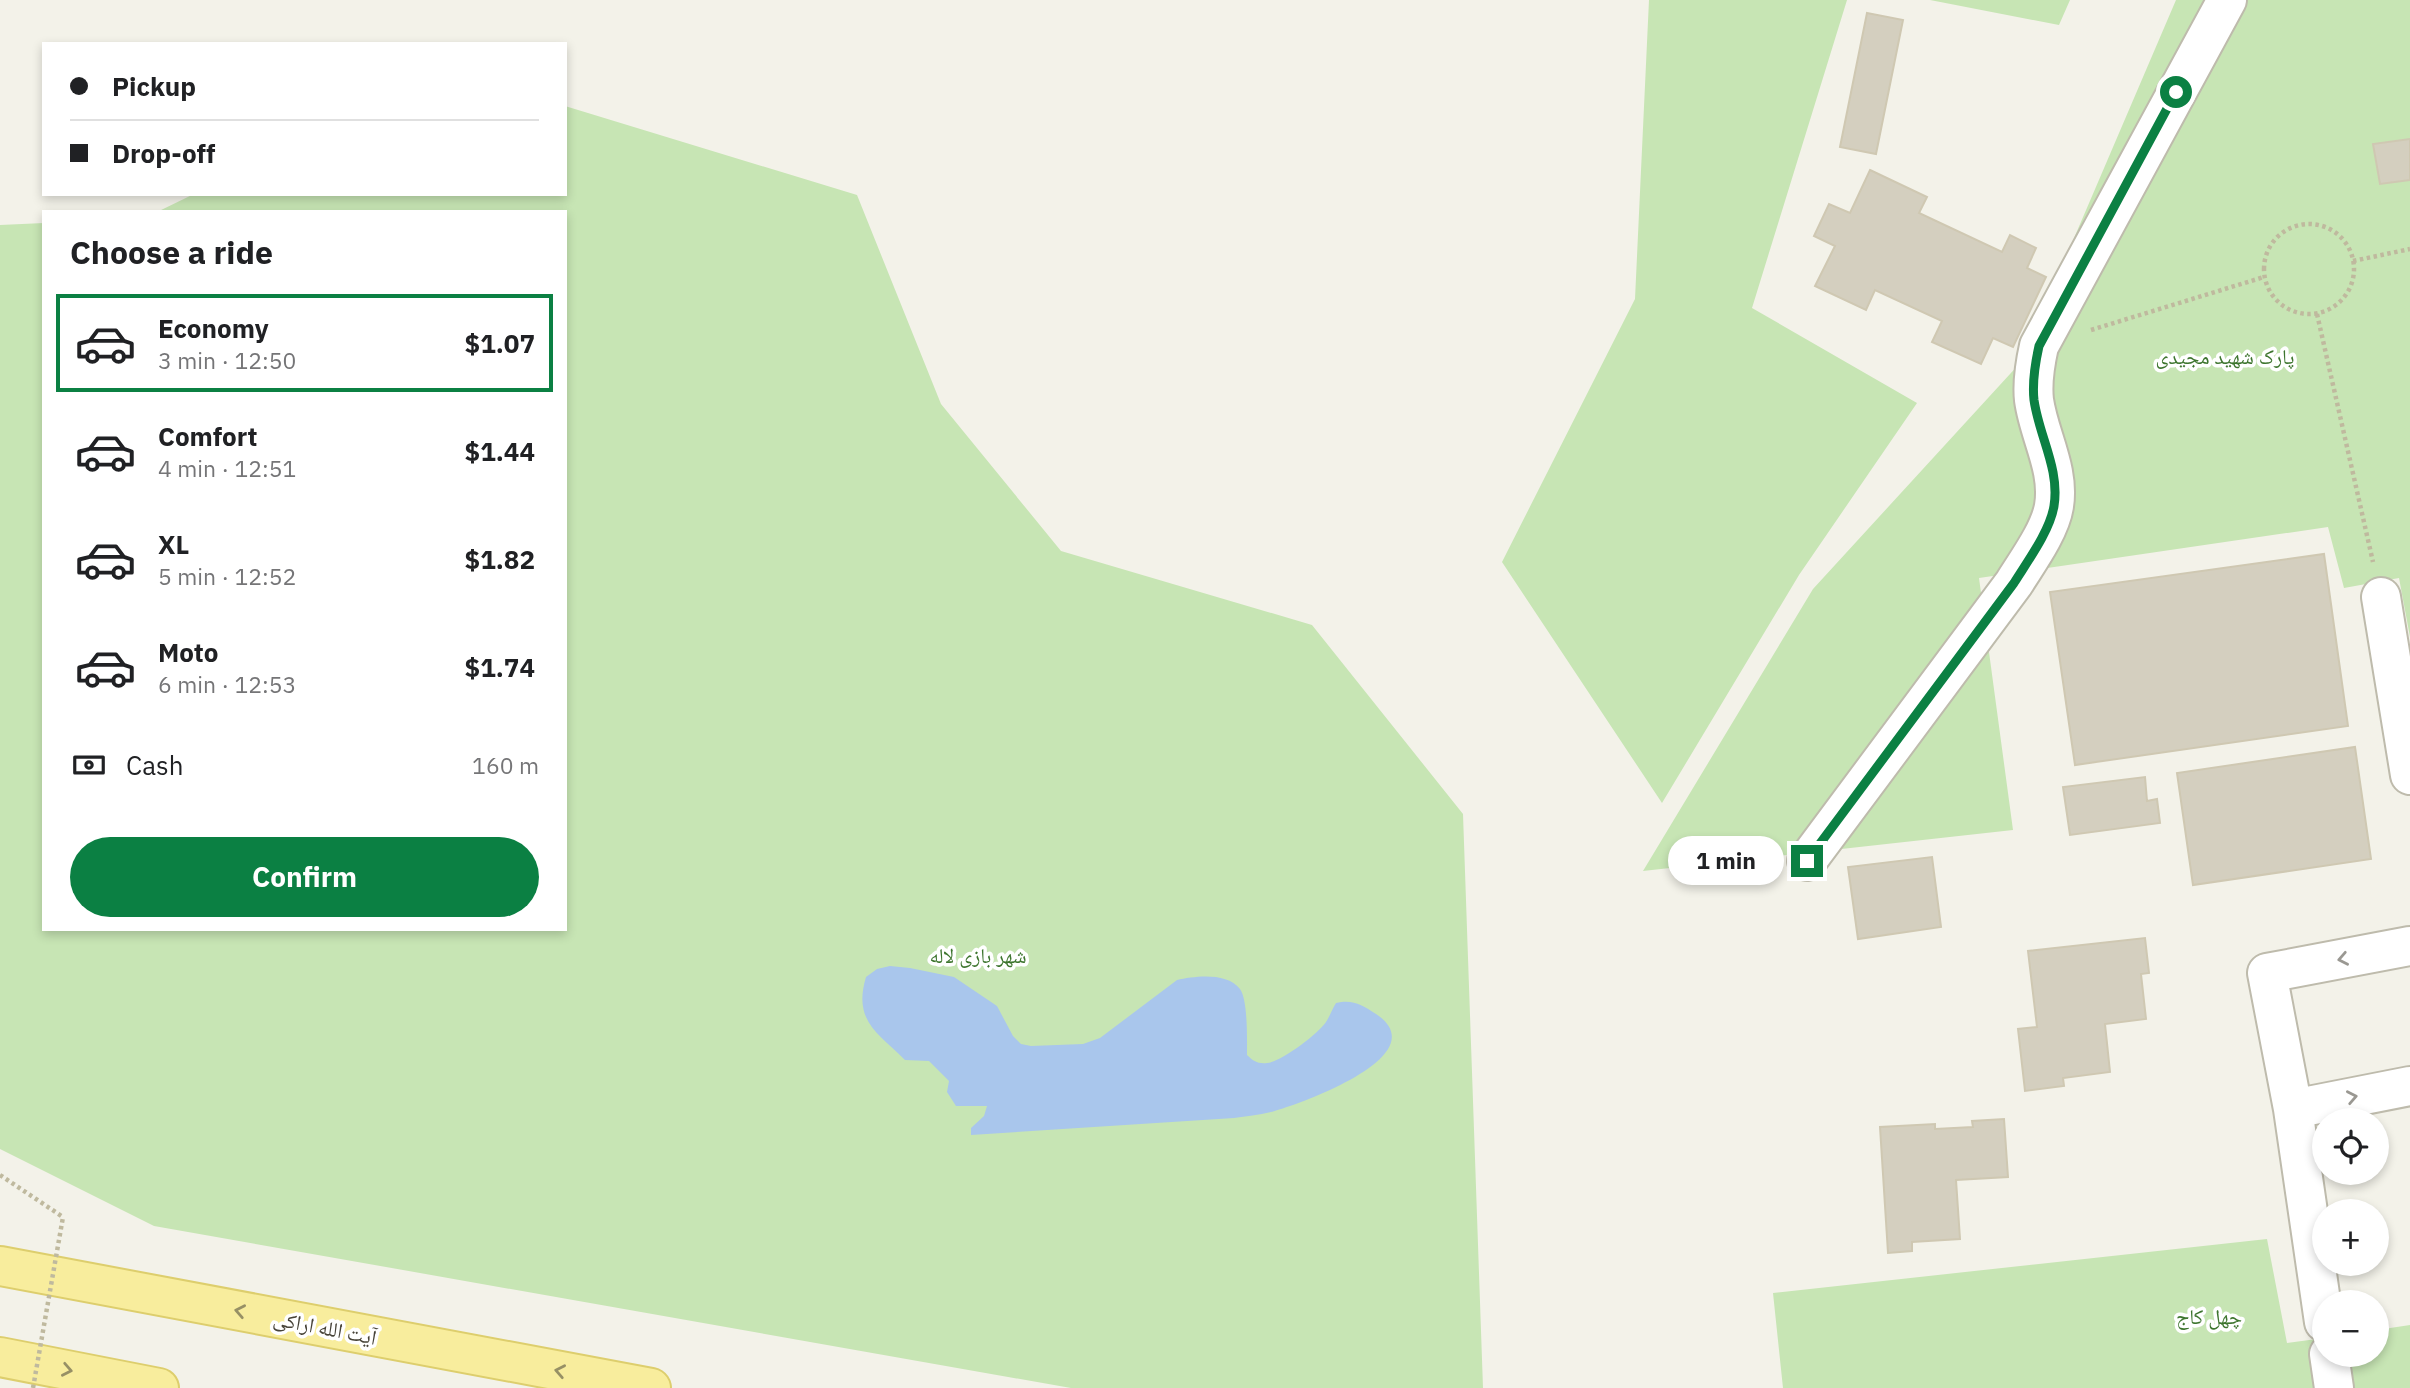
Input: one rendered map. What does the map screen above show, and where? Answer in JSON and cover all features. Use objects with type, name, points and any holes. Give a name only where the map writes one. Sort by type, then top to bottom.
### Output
[{"type":"main road","name":"آیت الله اراکی","points":[[0,1266],[651,1388]]},
{"type":"main road","points":[[0,1357],[159,1388]]},
{"type":"street","points":[[1807,861],[2014,583],[2038,544],[2054,509],[2056,482],[2034,400],[2034,372],[2039,346],[2227,0]]},
{"type":"street","points":[[2381,597],[2410,775]]},
{"type":"street","points":[[2319,1290],[2293,1109],[2267,973],[2410,946]]},
{"type":"street","points":[[2293,1109],[2410,1086]]},
{"type":"street","points":[[2331,1367],[2334,1388]]},
{"type":"path","points":[[2302,224],[2318,225],[2332,230],[2344,240],[2353,261],[2352,285],[2344,299],[2332,309],[2317,314],[2288,310],[2277,302],[2268,290],[2264,277],[2263,262],[2276,237],[2302,224]]},
{"type":"path","points":[[2353,261],[2410,249]]},
{"type":"path","points":[[2039,346],[2264,277]]},
{"type":"path","points":[[2317,314],[2381,597]]},
{"type":"path","points":[[0,1175],[63,1217],[33,1388]]},
{"type":"green space","points":[[1649,0],[1847,0],[1752,308],[1917,403],[1799,575],[1662,803],[1502,562],[1635,299]]},
{"type":"green space","points":[[1930,0],[2070,0],[2059,25]]},
{"type":"green space","name":"پارک شهید مجیدی","points":[[2176,0],[2410,0],[2410,637],[2399,578],[2344,588],[2328,527],[1979,578],[2013,830],[1643,871],[1813,589],[2021,362]]},
{"type":"green space","name":"شهر بازی لاله","points":[[567,107],[857,195],[941,404],[1061,551],[1312,625],[1463,814],[1483,1388],[1071,1388],[154,1226],[0,1149],[0,225],[42,223],[42,931],[567,931],[567,210],[161,210],[190,196],[567,196]]},
{"type":"green space","name":"چهل کاج","points":[[2267,1239],[2287,1343],[2312,1340],[2312,1367],[2389,1367],[2389,1328],[2410,1325],[2410,1388],[1783,1388],[1773,1293]]},
{"type":"water","points":[[890,966],[954,977],[997,1006],[1013,1036],[1021,1044],[1031,1046],[1083,1044],[1100,1038],[1177,980],[1201,977],[1227,980],[1240,989],[1246,1011],[1247,1055],[1256,1062],[1273,1061],[1299,1047],[1322,1027],[1336,1003],[1342,1002],[1357,1004],[1376,1014],[1390,1030],[1390,1045],[1378,1061],[1358,1075],[1308,1099],[1266,1113],[1234,1118],[971,1135],[971,1128],[984,1116],[987,1106],[956,1106],[947,1092],[949,1081],[929,1061],[905,1060],[877,1033],[865,1015],[863,992],[866,977],[877,969]]},
{"type":"building","points":[[1867,13],[1903,20],[1876,154],[1840,147]]},
{"type":"building","points":[[2410,139],[2410,180],[2380,184],[2373,144]]},
{"type":"building","points":[[1870,170],[1927,197],[1919,213],[2002,252],[2010,235],[2036,248],[2027,268],[2046,277],[2013,347],[1993,338],[1981,364],[1932,342],[1942,321],[1875,290],[1866,310],[1815,286],[1835,246],[1814,236],[1829,204],[1850,213]]},
{"type":"building","points":[[2324,554],[2348,726],[2075,765],[2050,592]]},
{"type":"building","points":[[2355,747],[2371,859],[2193,885],[2177,773]]},
{"type":"building","points":[[2145,777],[2147,801],[2157,799],[2160,823],[2070,835],[2063,787]]},
{"type":"building","points":[[1932,857],[1941,927],[1858,939],[1848,867]]},
{"type":"building","points":[[2145,938],[2149,973],[2141,974],[2146,1019],[2105,1024],[2110,1072],[2063,1078],[2064,1086],[2025,1091],[2018,1029],[2037,1027],[2028,951]]},
{"type":"building","points":[[2004,1119],[2008,1177],[1956,1180],[1960,1239],[1912,1242],[1912,1251],[1888,1253],[1880,1127],[1935,1124],[1935,1129],[1973,1127],[1972,1121]]},
{"type":"route","points":[[1807,861],[2014,583],[2038,544],[2054,509],[2056,482],[2034,400],[2034,372],[2039,346],[2176,92]]}]
